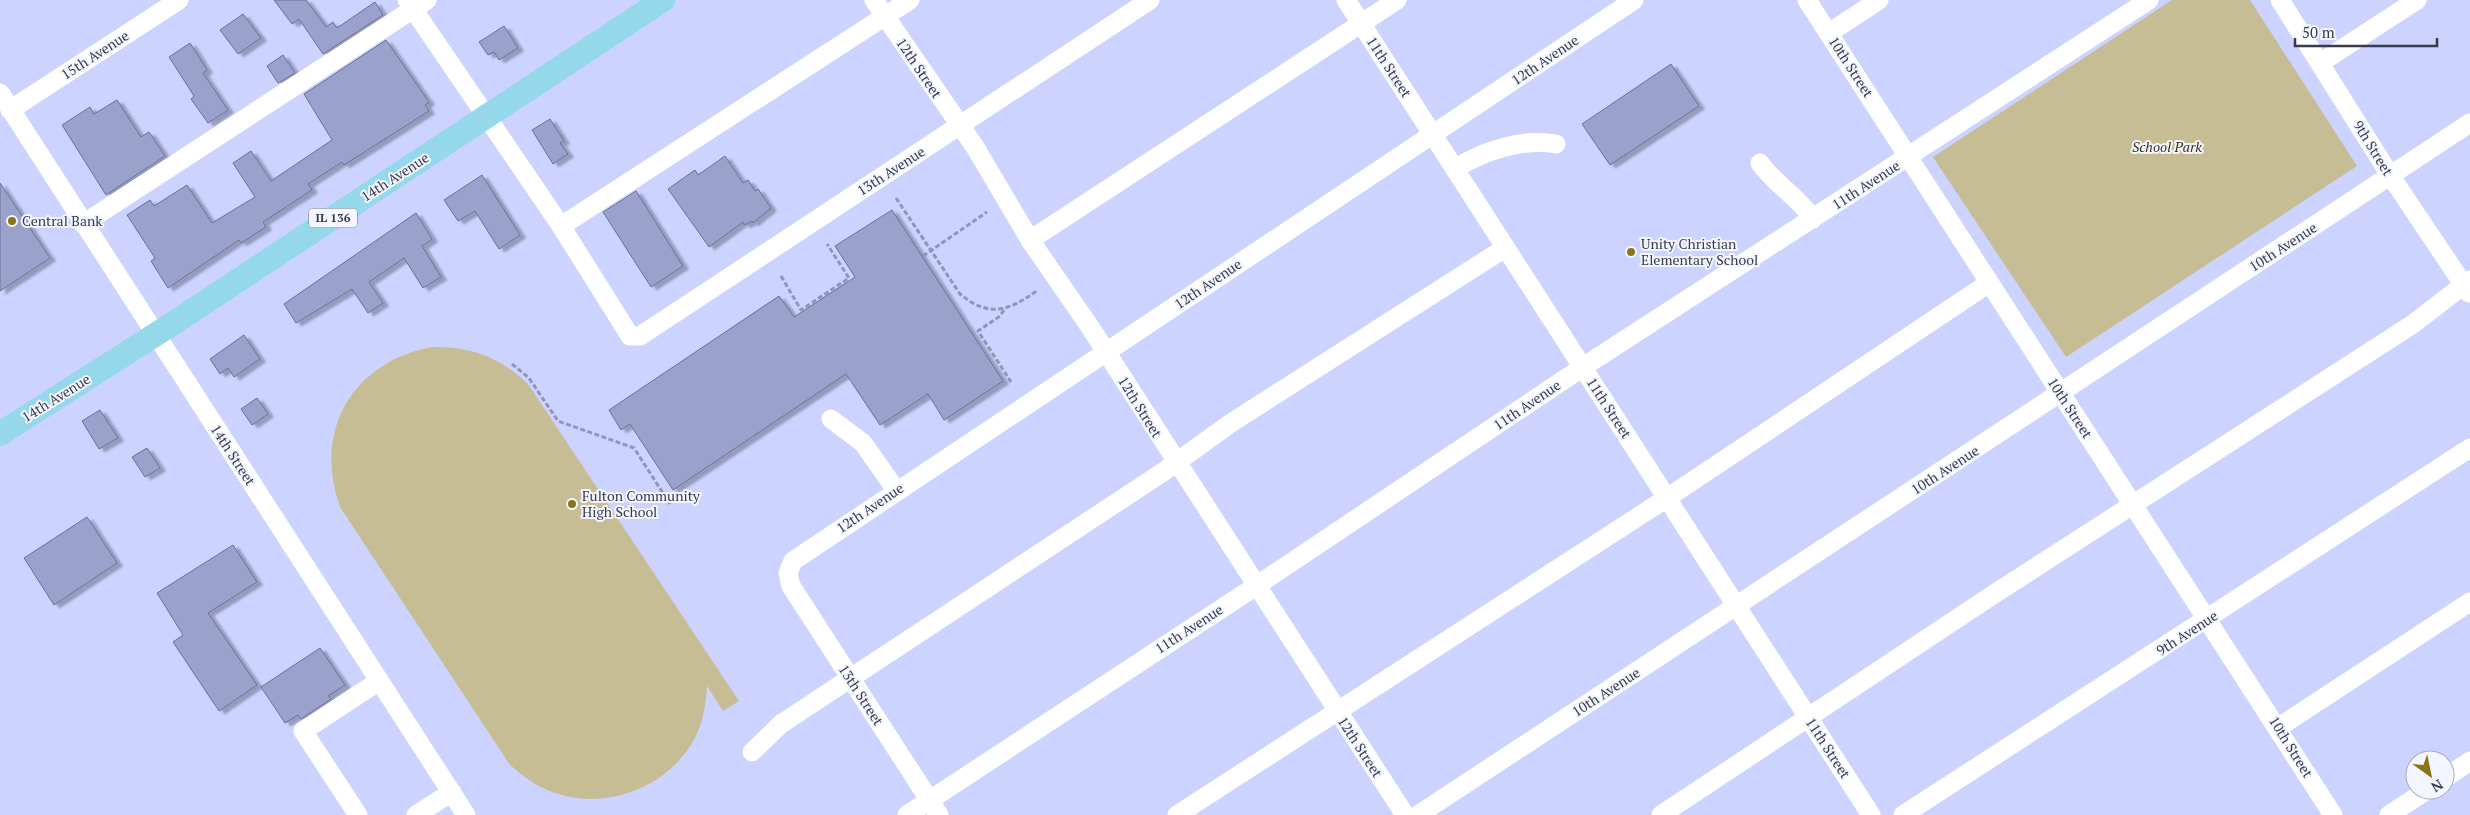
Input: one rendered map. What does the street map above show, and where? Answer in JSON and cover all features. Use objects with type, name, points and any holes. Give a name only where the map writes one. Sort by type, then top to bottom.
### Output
[{"type":"main road","name":"14th Avenue","points":[[0,434],[155,335],[664,0]]},
{"type":"street","name":"15th Avenue","points":[[10,110],[179,0]]},
{"type":"street","name":"12th Street","points":[[874,0],[975,147],[1030,240],[1105,351],[1405,815]]},
{"type":"street","points":[[83,224],[416,3],[487,117],[561,226],[910,0]]},
{"type":"street","name":"13th Avenue","points":[[561,226],[630,336],[640,336],[1150,0]]},
{"type":"street","name":"11th Street","points":[[1346,0],[1872,815]]},
{"type":"street","points":[[1030,240],[1397,0]]},
{"type":"street","name":"12th Avenue","points":[[788,573],[792,561],[896,490],[1634,0]]},
{"type":"street","name":"10th Street","points":[[1807,0],[2334,815]]},
{"type":"street","points":[[1829,33],[1879,0]]},
{"type":"street","name":"11th Avenue","points":[[907,815],[934,808],[1256,586],[1583,367],[2150,0]]},
{"type":"street","name":"9th Street","points":[[2280,0],[2390,175],[2468,286]]},
{"type":"street","points":[[2320,63],[2417,0]]},
{"type":"street","name":"14th Street","points":[[0,93],[466,815]]},
{"type":"street","name":"10th Avenue","points":[[1418,815],[2470,123]]},
{"type":"street","points":[[1454,169],[1471,158],[1529,142],[1556,144]]},
{"type":"street","points":[[1760,163],[1772,178],[1803,204],[1813,219]]},
{"type":"street","points":[[752,752],[781,724],[852,680],[1176,463],[1231,423],[1505,248]]},
{"type":"street","points":[[1177,815],[1667,498],[1989,283]]},
{"type":"street","points":[[1661,815],[1988,598],[2413,324],[2468,286]]},
{"type":"street","points":[[831,418],[863,443],[896,490]]},
{"type":"street","name":"9th Avenue","points":[[1903,815],[2209,619],[2470,448]]},
{"type":"street","name":"13th Street","points":[[788,573],[791,586],[934,808]]},
{"type":"street","points":[[2278,727],[2470,602]]},
{"type":"street","points":[[358,815],[303,731],[379,681]]},
{"type":"street","points":[[2455,771],[2470,761]]},
{"type":"street","points":[[416,815],[452,792]]},
{"type":"street","points":[[2389,815],[2412,800]]},
{"type":"path","points":[[896,198],[960,294],[971,303],[1004,309],[1016,306],[1038,290]]},
{"type":"path","points":[[923,256],[987,212]]},
{"type":"path","points":[[780,276],[801,310],[849,278],[827,244]]},
{"type":"path","points":[[1004,309],[1000,316],[978,331],[1011,382]]},
{"type":"path","points":[[512,364],[529,378],[558,421],[634,448],[670,504]]},
{"type":"green space","name":"School Park","points":[[2172,0],[2250,0],[2357,166],[2066,357],[1933,157]]},
{"type":"green space","points":[[432,347],[472,351],[484,355],[507,367],[528,384],[739,701],[723,711],[707,686],[704,713],[695,738],[682,757],[648,785],[606,798],[584,799],[562,795],[541,787],[510,765],[340,507],[333,479],[332,452],[336,427],[346,404],[361,384],[380,368],[404,355]]},
{"type":"building","points":[[274,0],[306,0],[326,27],[333,22],[337,28],[375,2],[383,15],[323,54],[299,19],[292,24]]},
{"type":"building","points":[[243,14],[261,38],[238,54],[220,30]]},
{"type":"building","points":[[504,26],[518,48],[499,60],[494,52],[488,55],[479,42]]},
{"type":"building","points":[[386,40],[429,102],[425,105],[429,111],[344,165],[342,162],[308,184],[312,190],[263,222],[266,227],[241,243],[239,240],[168,288],[151,261],[155,258],[127,215],[150,200],[154,206],[187,185],[212,223],[255,197],[233,163],[251,151],[271,181],[332,140],[304,94]]},
{"type":"building","points":[[190,43],[207,70],[203,73],[228,110],[208,123],[191,99],[194,96],[169,57]]},
{"type":"building","points":[[283,55],[295,73],[278,83],[267,66]]},
{"type":"building","points":[[1671,64],[1699,106],[1610,165],[1582,124]]},
{"type":"building","points":[[117,100],[141,137],[149,132],[165,156],[106,195],[62,125],[90,107],[94,114]]},
{"type":"building","points":[[550,119],[564,141],[560,143],[568,154],[553,164],[532,130]]},
{"type":"building","points":[[725,156],[743,183],[748,180],[755,191],[758,189],[771,208],[753,223],[752,221],[745,225],[743,222],[709,247],[668,189],[695,170],[698,175]]},
{"type":"building","points":[[482,175],[520,235],[499,249],[475,211],[458,221],[444,200]]},
{"type":"building","name":"Central Bank","points":[[0,183],[50,258],[0,291]]},
{"type":"building","points":[[636,191],[683,266],[651,287],[603,212]]},
{"type":"building","points":[[892,210],[1003,381],[944,420],[928,394],[880,425],[846,374],[673,490],[630,424],[621,430],[609,410],[779,296],[794,317],[855,277],[835,246]]},
{"type":"building","points":[[416,213],[432,239],[422,246],[441,277],[423,288],[404,258],[369,282],[383,303],[368,313],[352,289],[296,323],[284,304]]},
{"type":"building","points":[[244,335],[260,359],[234,377],[228,368],[220,374],[210,359]]},
{"type":"building","points":[[257,398],[268,414],[252,425],[241,409]]},
{"type":"building","points":[[100,410],[118,438],[99,449],[82,421]]},
{"type":"building","points":[[147,448],[160,468],[145,477],[132,457]]},
{"type":"building","points":[[87,517],[117,563],[54,605],[24,558]]},
{"type":"building","points":[[233,545],[257,582],[208,613],[257,685],[219,711],[173,642],[183,635],[157,593]]},
{"type":"building","points":[[320,648],[345,685],[328,696],[331,699],[301,719],[298,715],[285,723],[261,687]]},
{"type":"place","name":"Central Bank","points":[[12,221]]},
{"type":"place","name":"Unity Christian Elementary School","points":[[1631,252]]},
{"type":"place","name":"Fulton Community High School","points":[[572,504]]}]
